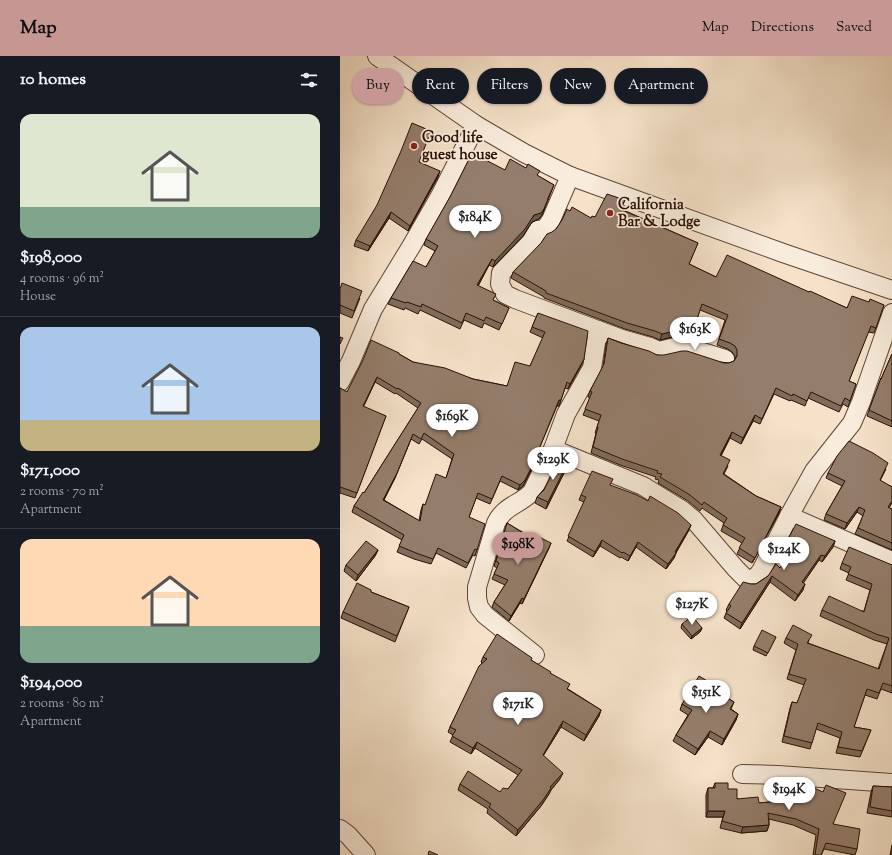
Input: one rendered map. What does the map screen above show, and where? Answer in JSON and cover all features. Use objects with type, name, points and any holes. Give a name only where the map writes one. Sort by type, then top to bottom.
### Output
[{"type":"street","points":[[377,56],[476,125],[524,153],[570,176],[776,251],[892,290]]},
{"type":"street","points":[[340,382],[351,361],[373,309],[440,196],[476,125]]},
{"type":"street","points":[[570,176],[551,220],[545,229],[538,230],[531,242],[501,273],[500,284],[505,294],[622,339],[659,351],[679,346],[687,347],[725,359]]},
{"type":"street","points":[[553,449],[643,486],[682,510],[694,520],[736,569],[746,579],[751,580],[761,571],[814,471],[852,423],[861,402],[892,313]]},
{"type":"street","points":[[535,655],[485,615],[479,607],[477,587],[499,516],[505,510],[527,498],[532,492],[553,449],[566,414],[592,368],[598,330]]},
{"type":"street","points":[[789,516],[892,561]]},
{"type":"street","points":[[742,774],[892,783]]},
{"type":"street","points":[[340,829],[348,835],[366,855]]},
{"type":"building","points":[[412,123],[431,131],[419,162],[440,171],[410,226],[391,212],[370,246],[356,240],[377,205]]},
{"type":"building","points":[[472,153],[505,170],[510,159],[526,168],[528,164],[540,171],[537,175],[554,185],[541,213],[534,215],[525,229],[495,261],[492,259],[477,285],[496,294],[493,300],[509,308],[502,324],[486,317],[484,321],[466,313],[462,323],[422,304],[421,307],[391,298],[413,261],[426,267],[438,246],[426,239],[451,195]]},
{"type":"building","points":[[607,194],[625,200],[620,209],[698,243],[689,264],[716,277],[727,255],[847,308],[852,296],[869,302],[870,299],[884,305],[876,328],[871,326],[849,381],[856,384],[850,401],[845,398],[841,406],[811,392],[807,401],[776,388],[762,419],[755,415],[743,438],[732,432],[720,455],[730,460],[723,474],[756,496],[781,507],[755,558],[739,548],[745,538],[723,525],[727,518],[704,502],[702,505],[690,495],[660,477],[662,474],[657,473],[658,471],[622,459],[593,447],[601,415],[585,409],[592,392],[590,391],[604,364],[608,338],[657,355],[687,351],[724,363],[729,363],[734,361],[737,356],[737,350],[735,346],[719,339],[728,315],[702,304],[693,331],[679,330],[662,334],[627,323],[546,293],[546,291],[513,272],[541,243],[547,234],[556,229],[567,209],[570,211],[572,207],[591,218],[592,216],[595,217]]},
{"type":"building","points":[[342,283],[362,291],[354,311],[340,305],[340,289]]},
{"type":"building","points":[[538,313],[588,331],[584,359],[570,384],[567,382],[561,400],[559,400],[539,449],[541,449],[525,480],[520,485],[502,476],[492,499],[478,493],[469,517],[485,524],[477,550],[475,549],[468,563],[438,548],[433,559],[399,546],[404,535],[354,506],[363,492],[364,493],[421,403],[398,388],[397,389],[377,377],[363,406],[386,416],[357,493],[340,487],[340,388],[347,392],[371,340],[399,353],[413,362],[445,368],[473,379],[507,386],[515,362],[530,366],[545,332],[532,327]],"holes":[[[424,433],[454,454],[446,478],[436,474],[425,505],[423,504],[420,521],[383,500],[397,473],[413,434],[421,439]]]},
{"type":"building","points":[[340,337],[343,338],[340,344]]},
{"type":"building","points":[[892,354],[892,421],[869,410]]},
{"type":"building","points":[[849,441],[873,453],[888,463],[880,480],[892,487],[892,501],[888,507],[892,509],[892,543],[858,528],[865,510],[859,507],[847,523],[826,514],[845,481],[828,473],[837,456]]},
{"type":"building","points":[[560,458],[568,462],[548,502],[537,497],[544,490]]},
{"type":"building","points":[[592,471],[613,479],[610,485],[637,495],[648,501],[650,496],[678,513],[691,525],[675,552],[676,553],[668,564],[638,542],[630,556],[623,552],[622,553],[602,540],[595,552],[568,536],[586,497],[581,495]]},
{"type":"building","points":[[507,523],[533,539],[535,535],[551,543],[524,599],[522,598],[511,616],[494,602],[508,580],[494,574],[499,563],[496,561]]},
{"type":"building","points":[[796,524],[835,541],[825,556],[821,555],[802,582],[805,584],[798,595],[772,576],[742,623],[726,613],[731,606],[729,604],[743,582],[756,584],[768,576],[776,564],[780,568],[798,543],[788,539]]},
{"type":"building","points":[[366,541],[378,550],[358,575],[346,565]]},
{"type":"building","points":[[849,547],[892,565],[892,686],[883,683],[879,693],[867,689],[854,727],[871,730],[862,751],[838,747],[842,732],[818,723],[812,743],[784,736],[792,702],[797,703],[806,679],[789,674],[798,644],[786,638],[793,625],[812,635],[807,643],[879,669],[889,638],[876,634],[822,610],[829,596],[864,612],[872,584],[848,574],[851,567],[842,563]]},
{"type":"building","points":[[357,583],[371,590],[371,592],[409,607],[397,636],[343,612]]},
{"type":"building","points":[[692,616],[702,628],[692,636],[682,624]]},
{"type":"building","points":[[762,630],[776,637],[768,653],[754,646]]},
{"type":"building","points":[[497,634],[532,658],[531,660],[570,684],[567,689],[601,710],[586,735],[563,721],[543,755],[563,773],[550,787],[551,788],[543,800],[518,830],[489,807],[491,804],[460,784],[468,771],[500,792],[503,788],[508,789],[522,770],[477,742],[473,748],[452,736],[456,730],[450,727],[479,666],[487,659],[483,657]]},
{"type":"building","points":[[699,676],[714,685],[712,689],[734,702],[730,709],[738,714],[724,739],[710,731],[698,749],[676,735],[692,710],[682,704]]},
{"type":"building","points":[[787,780],[800,782],[823,792],[826,785],[846,793],[833,824],[860,829],[857,849],[826,843],[821,855],[815,855],[819,829],[796,819],[768,813],[769,825],[743,827],[722,821],[725,811],[708,811],[708,788],[715,788],[715,783],[728,783],[728,789],[737,789],[737,799],[758,797],[759,803],[782,801]]},
{"type":"building","points":[[873,786],[892,787],[892,811],[870,807]]},
{"type":"building","points":[[429,851],[438,855],[428,855]]},
{"type":"place","name":"Good life guest house","points":[[414,146]]},
{"type":"place","name":"California Bar & Lodge","points":[[610,213]]}]
